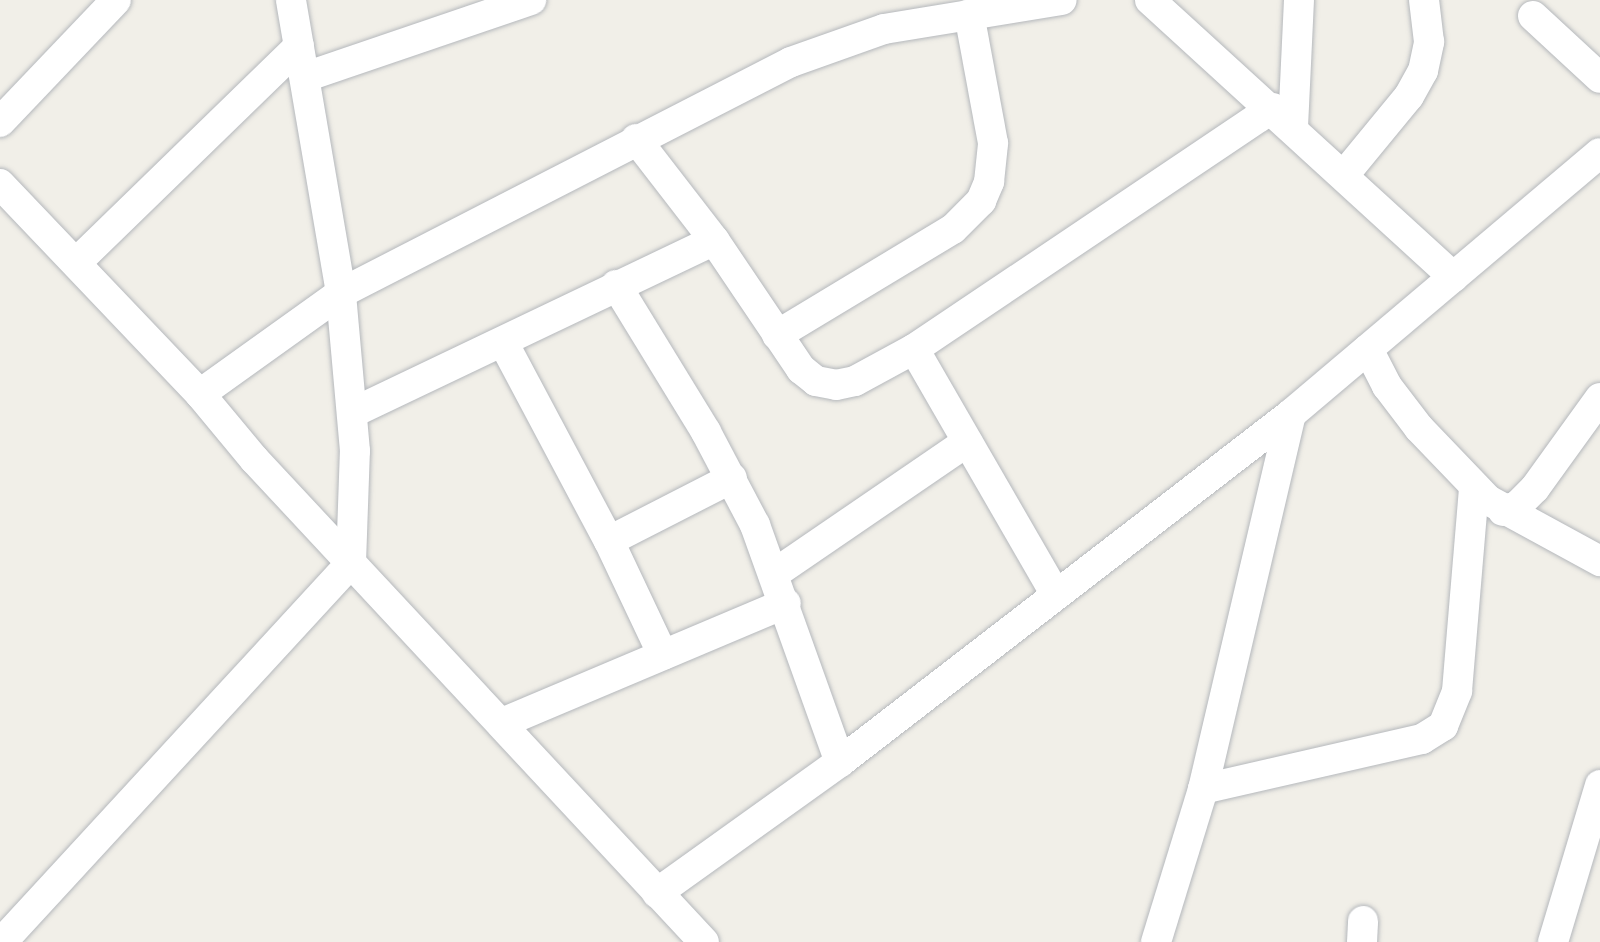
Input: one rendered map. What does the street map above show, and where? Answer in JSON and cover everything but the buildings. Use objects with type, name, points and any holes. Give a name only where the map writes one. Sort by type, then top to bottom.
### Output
[{"type":"street","points":[[0,122],[117,0]]},
{"type":"street","points":[[2,942],[351,563],[355,488],[352,413],[341,293],[291,0]]},
{"type":"street","points":[[305,77],[531,0]]},
{"type":"street","points":[[200,394],[341,293],[636,139],[822,48],[884,29],[1062,0]]},
{"type":"street","points":[[1150,0],[1454,277]]},
{"type":"street","points":[[636,139],[714,240],[777,335],[808,376],[826,384],[855,381],[914,349],[1282,118],[1300,0]]},
{"type":"street","points":[[1344,175],[1409,96],[1423,71],[1429,42],[1424,0]]},
{"type":"street","points":[[777,335],[953,229],[981,201],[989,182],[993,142],[969,14]]},
{"type":"street","points":[[1533,16],[1600,78]]},
{"type":"street","points":[[76,263],[299,46]]},
{"type":"street","points":[[657,893],[840,762],[1291,414],[1600,153]]},
{"type":"street","points":[[0,184],[200,394],[351,563],[704,942]]},
{"type":"street","points":[[352,413],[714,240]]},
{"type":"street","points":[[616,285],[732,478],[786,603],[840,762]]},
{"type":"street","points":[[503,342],[609,541],[663,655]]},
{"type":"street","points":[[914,349],[1056,595]]},
{"type":"street","points":[[1368,349],[1387,386],[1419,428],[1474,487],[1503,512],[1600,561]]},
{"type":"street","points":[[1503,512],[1517,506],[1535,488],[1600,399]]},
{"type":"street","points":[[1156,942],[1203,789],[1291,414]]},
{"type":"street","points":[[774,574],[967,442]]},
{"type":"street","points":[[609,541],[732,478]]},
{"type":"street","points":[[1203,789],[1422,740],[1443,726],[1457,691],[1474,487]]},
{"type":"street","points":[[502,723],[786,603]]},
{"type":"street","points":[[1553,942],[1600,785]]}]
